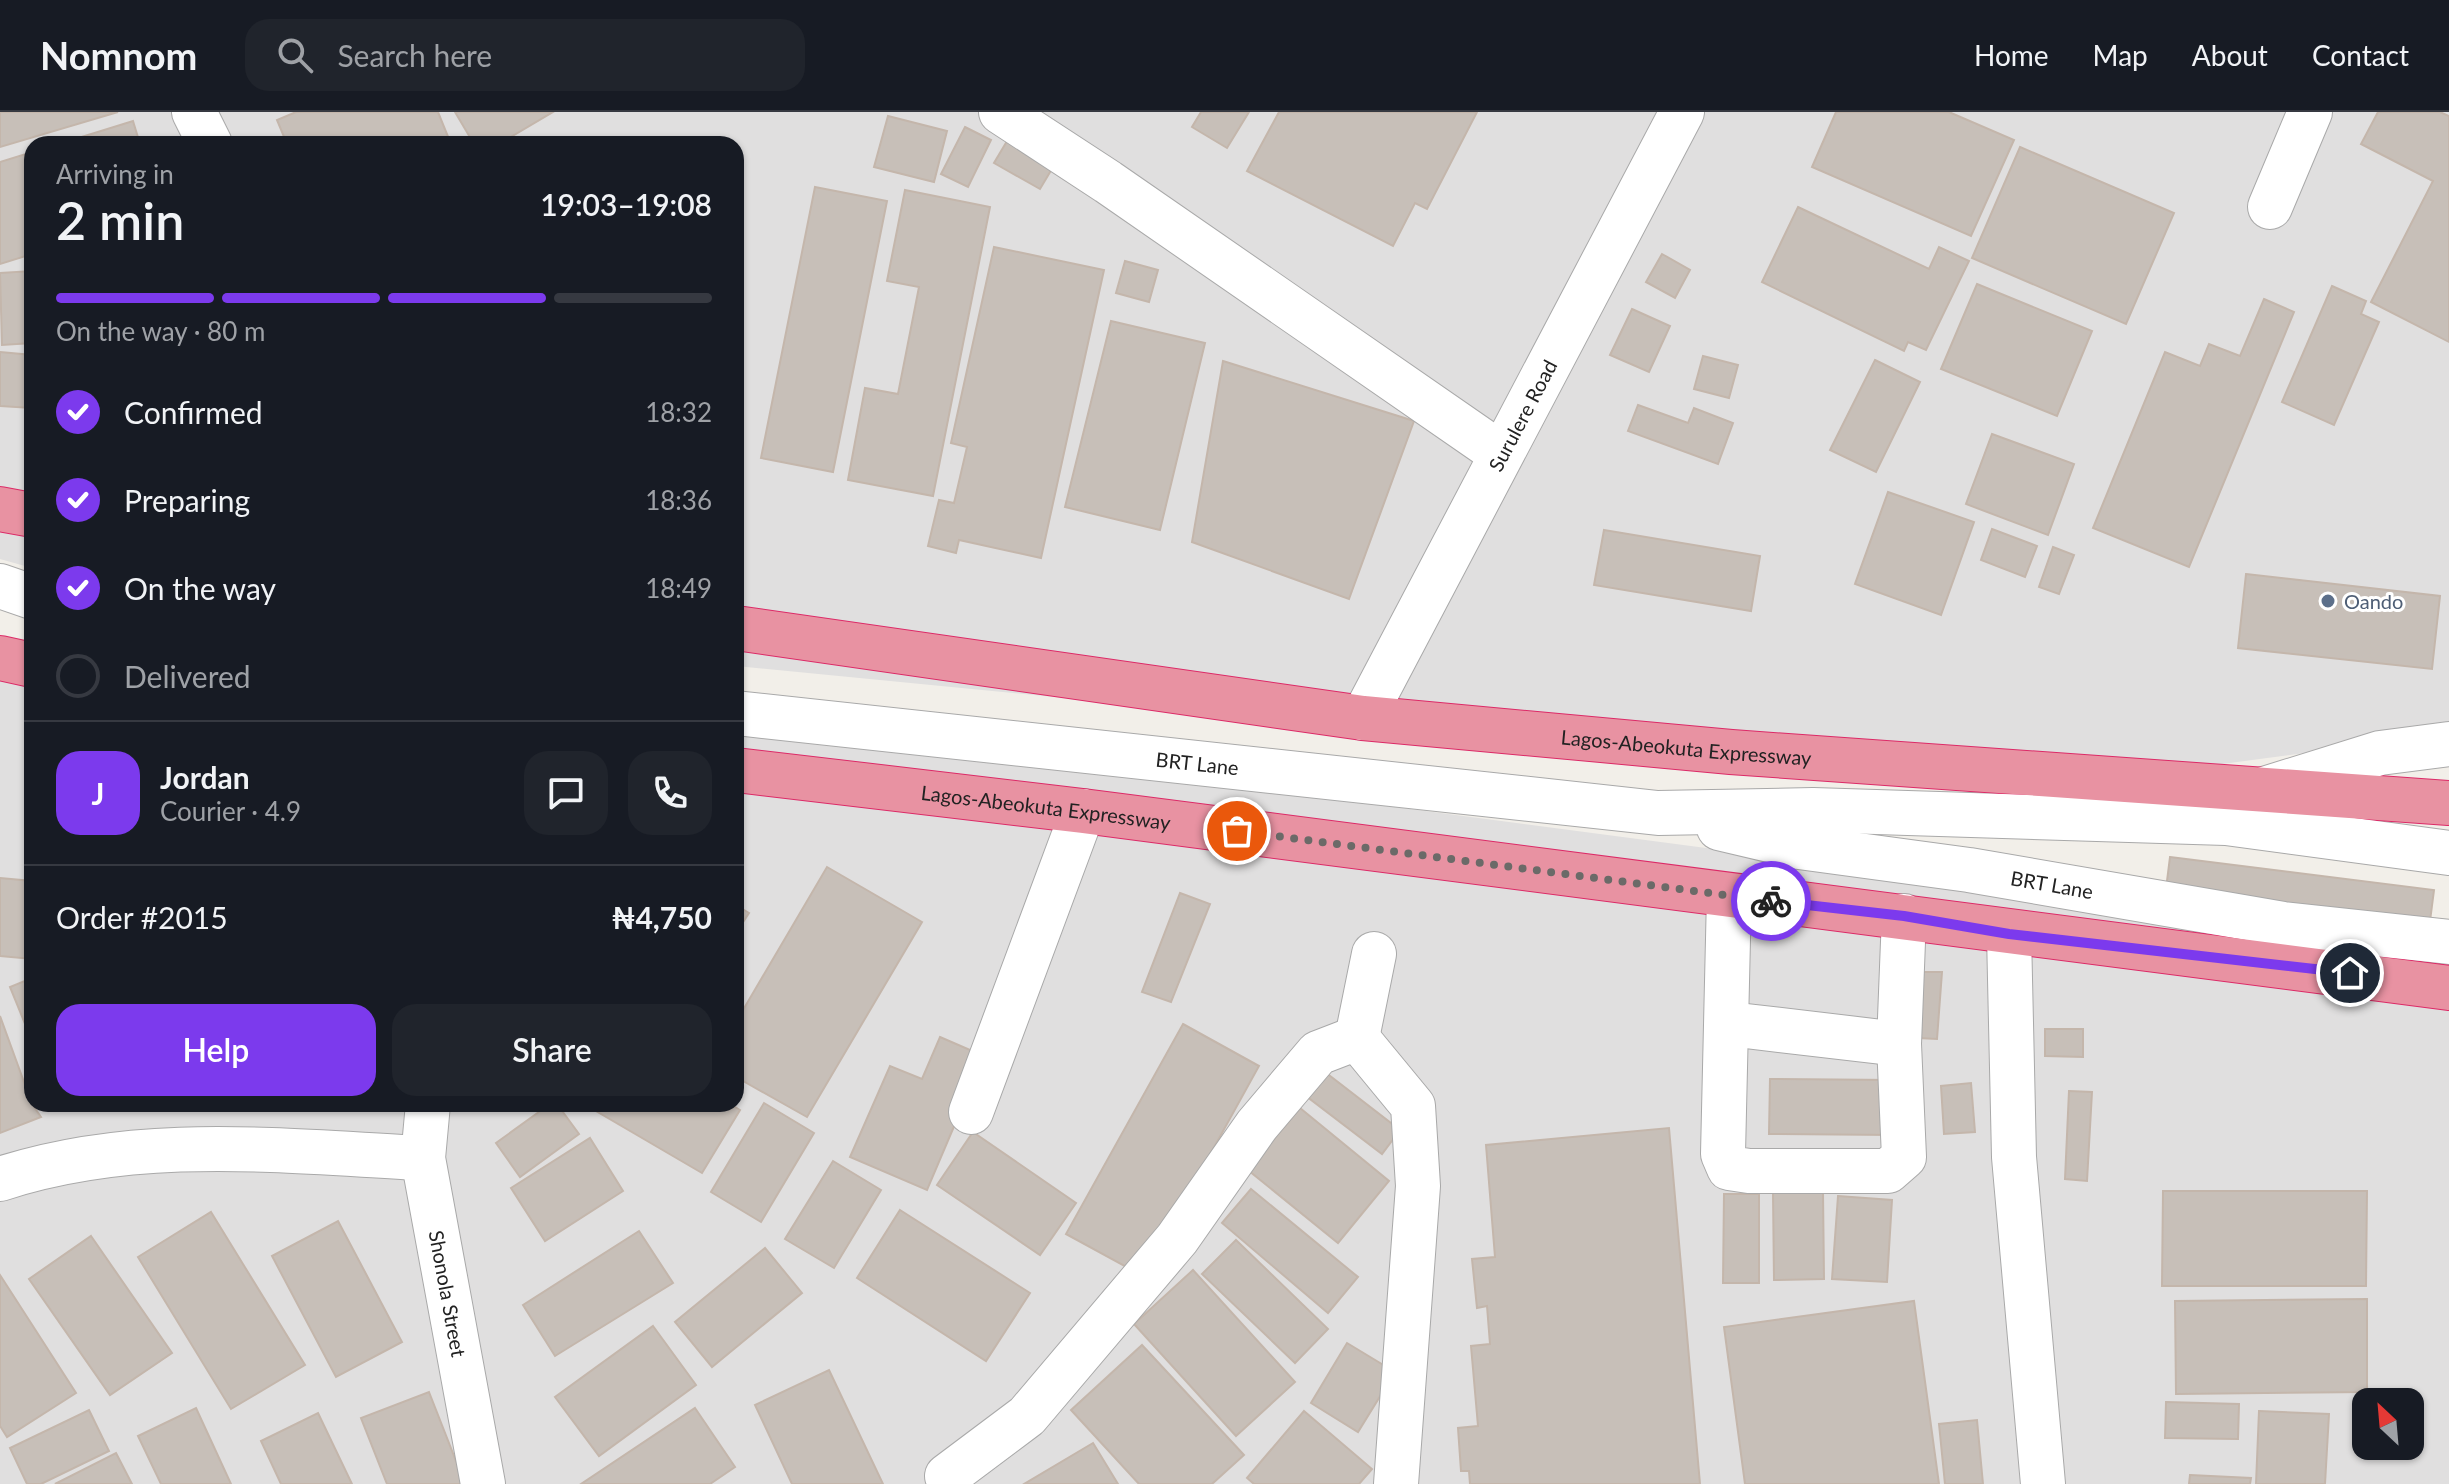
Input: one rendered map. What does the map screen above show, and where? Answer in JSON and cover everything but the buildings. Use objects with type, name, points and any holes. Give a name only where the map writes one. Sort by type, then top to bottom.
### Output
[{"type":"highway","points":[[0,509],[24,514]]},
{"type":"highway","name":"Lagos-Abeokuta Expressway","points":[[744,629],[1363,718],[1731,752],[2449,803]]},
{"type":"highway","points":[[0,658],[24,663]]},
{"type":"highway","name":"Lagos-Abeokuta Expressway","points":[[744,771],[1083,811],[1904,916],[2009,934],[2350,973],[2449,988]]},
{"type":"street","points":[[194,112],[206,136]]},
{"type":"street","points":[[1001,112],[1121,191],[1501,454]]},
{"type":"street","name":"Surulere Road","points":[[1363,718],[1682,112]]},
{"type":"street","points":[[2270,207],[2310,112]]},
{"type":"street","points":[[0,586],[24,594]]},
{"type":"street","name":"BRT Lane","points":[[744,714],[1658,813],[1813,810],[2226,823],[2449,853]]},
{"type":"street","points":[[2261,790],[2380,753],[2449,744]]},
{"type":"street","points":[[971,1112],[1083,811]]},
{"type":"street","name":"BRT Lane","points":[[1658,813],[1799,847],[1969,870],[2283,924],[2449,942]]},
{"type":"street","points":[[1729,896],[1729,1024],[1723,1154],[1729,1168],[1749,1171],[1888,1171],[1904,1157],[1899,1044],[1904,916]]},
{"type":"street","points":[[2009,934],[2014,1171],[2043,1484]]},
{"type":"street","points":[[1357,1038],[1374,954]]},
{"type":"street","points":[[1729,1024],[1899,1044]]},
{"type":"street","points":[[947,1476],[1027,1416],[1038,1404],[1177,1239],[1257,1125],[1318,1053],[1357,1038]]},
{"type":"street","points":[[1357,1038],[1413,1106],[1418,1186],[1396,1484]]},
{"type":"street","name":"Shonola Street","points":[[427,1112],[423,1158],[483,1484]]},
{"type":"street","points":[[0,1179],[49,1163],[113,1152],[230,1149],[423,1158]]},
{"type":"shaded area","points":[[0,112],[2449,112],[2449,734],[2018,791],[744,667],[744,136],[24,136],[24,566],[0,559]]},
{"type":"shaded area","points":[[0,643],[24,646],[24,1112],[744,1112],[744,727],[1039,760],[2449,946],[2449,1484],[0,1484]]},
{"type":"way so far","points":[[1237,831],[1771,901]]},
{"type":"place","name":"Oando","points":[[2328,601]]},
{"type":"route","points":[[1771,901],[1904,916],[2009,934],[2350,973]]}]
